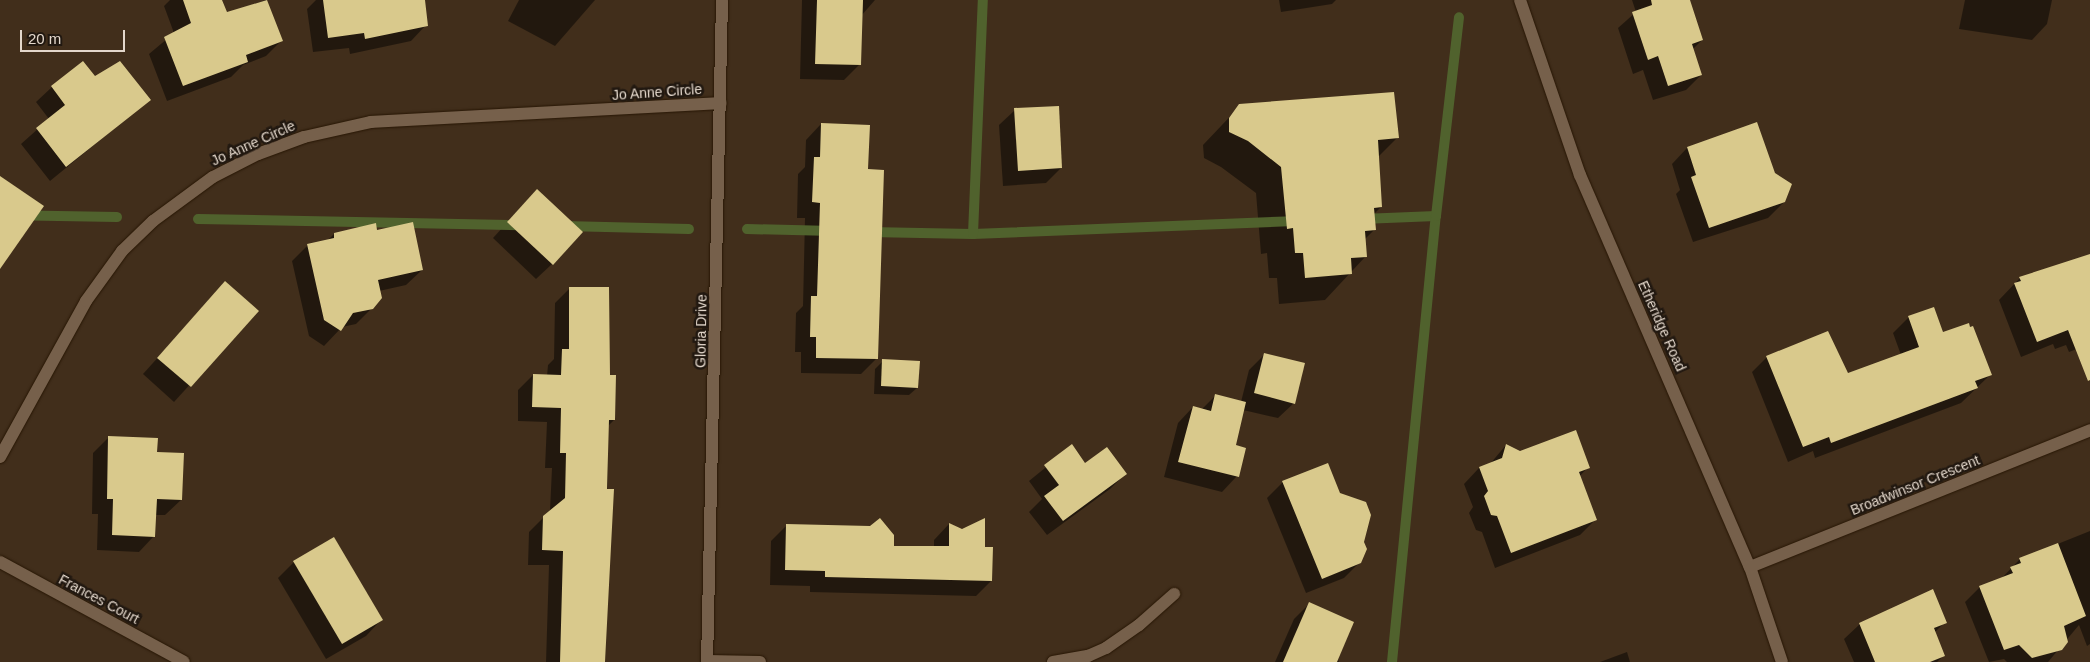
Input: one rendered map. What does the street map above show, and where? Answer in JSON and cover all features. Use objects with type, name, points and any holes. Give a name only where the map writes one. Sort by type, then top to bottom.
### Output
[{"type":"street","name":"Gloria Drive","points":[[708,662],[722,0]]},
{"type":"street","name":"Etheridge Road","points":[[1520,0],[1580,175],[1750,567],[1782,662]]},
{"type":"street","name":"Jo Anne Circle","points":[[0,457],[86,302],[122,251],[153,221],[213,177],[258,154],[304,137],[371,122],[720,104]]},
{"type":"street","name":"Broadwinsor Crescent","points":[[1750,567],[2090,430]]},
{"type":"street","name":"Frances Court","points":[[0,562],[184,662]]},
{"type":"street","points":[[1053,662],[1088,656],[1106,648],[1139,625],[1174,594]]},
{"type":"street","points":[[708,662],[760,662]]},
{"type":"building","points":[[183,0],[222,0],[227,12],[267,0],[283,41],[246,55],[248,62],[183,86],[164,37],[191,23]]},
{"type":"building","points":[[323,0],[425,0],[428,26],[365,39],[364,33],[328,38]]},
{"type":"building","points":[[817,0],[863,0],[861,65],[815,64]]},
{"type":"building","points":[[1651,0],[1690,0],[1703,40],[1692,44],[1702,75],[1668,86],[1658,56],[1648,60],[1632,12],[1652,5]]},
{"type":"building","points":[[83,61],[95,76],[120,61],[151,100],[66,167],[36,128],[65,105],[51,86]]},
{"type":"building","points":[[1394,92],[1399,138],[1378,140],[1382,207],[1374,208],[1376,230],[1365,231],[1367,257],[1351,258],[1352,274],[1305,278],[1303,253],[1295,253],[1293,228],[1287,229],[1281,167],[1248,141],[1229,132],[1229,118],[1239,104]]},
{"type":"building","points":[[1059,106],[1062,168],[1018,171],[1014,108]]},
{"type":"building","points":[[1757,122],[1775,173],[1792,184],[1785,202],[1709,228],[1691,177],[1696,175],[1687,147]]},
{"type":"building","points":[[821,123],[870,125],[868,169],[884,170],[878,359],[816,358],[816,337],[810,337],[811,296],[817,296],[820,203],[812,202],[814,157],[820,157]]},
{"type":"building","points":[[0,176],[44,206],[0,269]]},
{"type":"building","points":[[537,189],[583,232],[553,265],[507,222]]},
{"type":"building","points":[[413,222],[423,270],[378,280],[382,298],[373,309],[353,313],[341,331],[324,320],[307,244],[334,238],[334,233],[376,223],[377,230]]},
{"type":"building","points":[[2090,254],[2090,380],[2088,381],[2068,330],[2037,342],[2014,283],[2021,281],[2019,277]]},
{"type":"building","points":[[225,281],[259,311],[191,387],[157,358]]},
{"type":"building","points":[[569,287],[609,287],[610,375],[616,375],[615,420],[609,420],[607,489],[614,489],[605,662],[560,662],[563,551],[542,550],[543,516],[565,498],[566,453],[560,453],[561,408],[532,407],[533,374],[561,375],[562,349],[569,349]]},
{"type":"building","points":[[1934,307],[1943,332],[1969,323],[1970,327],[1973,326],[1992,375],[1975,381],[1978,388],[1831,443],[1829,437],[1803,447],[1766,356],[1828,331],[1848,373],[1919,347],[1908,316]]},
{"type":"building","points":[[1264,353],[1305,363],[1295,404],[1254,393]]},
{"type":"building","points":[[882,359],[920,361],[918,388],[881,386]]},
{"type":"building","points":[[1215,394],[1246,402],[1236,445],[1246,448],[1239,477],[1178,462],[1193,406],[1211,411]]},
{"type":"building","points":[[1576,430],[1590,468],[1579,472],[1597,520],[1511,553],[1497,516],[1491,515],[1484,496],[1488,491],[1479,467],[1502,458],[1506,444],[1520,451]]},
{"type":"building","points":[[108,436],[158,438],[157,452],[184,453],[182,500],[157,499],[155,537],[112,535],[113,499],[107,499]]},
{"type":"building","points":[[1072,444],[1085,463],[1107,447],[1127,474],[1063,521],[1044,496],[1059,485],[1044,465]]},
{"type":"building","points":[[1328,463],[1340,493],[1366,502],[1371,515],[1364,542],[1367,549],[1361,563],[1322,579],[1282,481]]},
{"type":"building","points":[[880,518],[894,535],[894,546],[949,546],[949,523],[962,529],[985,518],[985,547],[993,547],[992,581],[825,577],[825,571],[785,570],[786,524],[870,526]]},
{"type":"building","points":[[334,537],[383,620],[342,644],[293,561]]},
{"type":"building","points":[[2058,543],[2086,616],[2064,626],[2068,642],[2062,650],[2032,658],[2019,645],[2004,650],[1979,586],[2013,573],[2010,567],[2021,563],[2019,558]]},
{"type":"building","points":[[1933,589],[1947,623],[1934,628],[1945,656],[1930,662],[1875,662],[1859,623]]},
{"type":"building","points":[[1309,602],[1354,622],[1337,662],[1283,662]]},
{"type":"waterway","points":[[973,234],[983,0]]},
{"type":"waterway","points":[[1392,662],[1436,216],[1459,17]]},
{"type":"waterway","points":[[0,215],[117,217]]},
{"type":"waterway","points":[[1362,219],[1436,216]]},
{"type":"waterway","points":[[198,219],[522,225]]},
{"type":"waterway","points":[[869,232],[973,234],[1300,221]]},
{"type":"waterway","points":[[564,226],[689,229]]},
{"type":"waterway","points":[[747,229],[833,231]]}]
